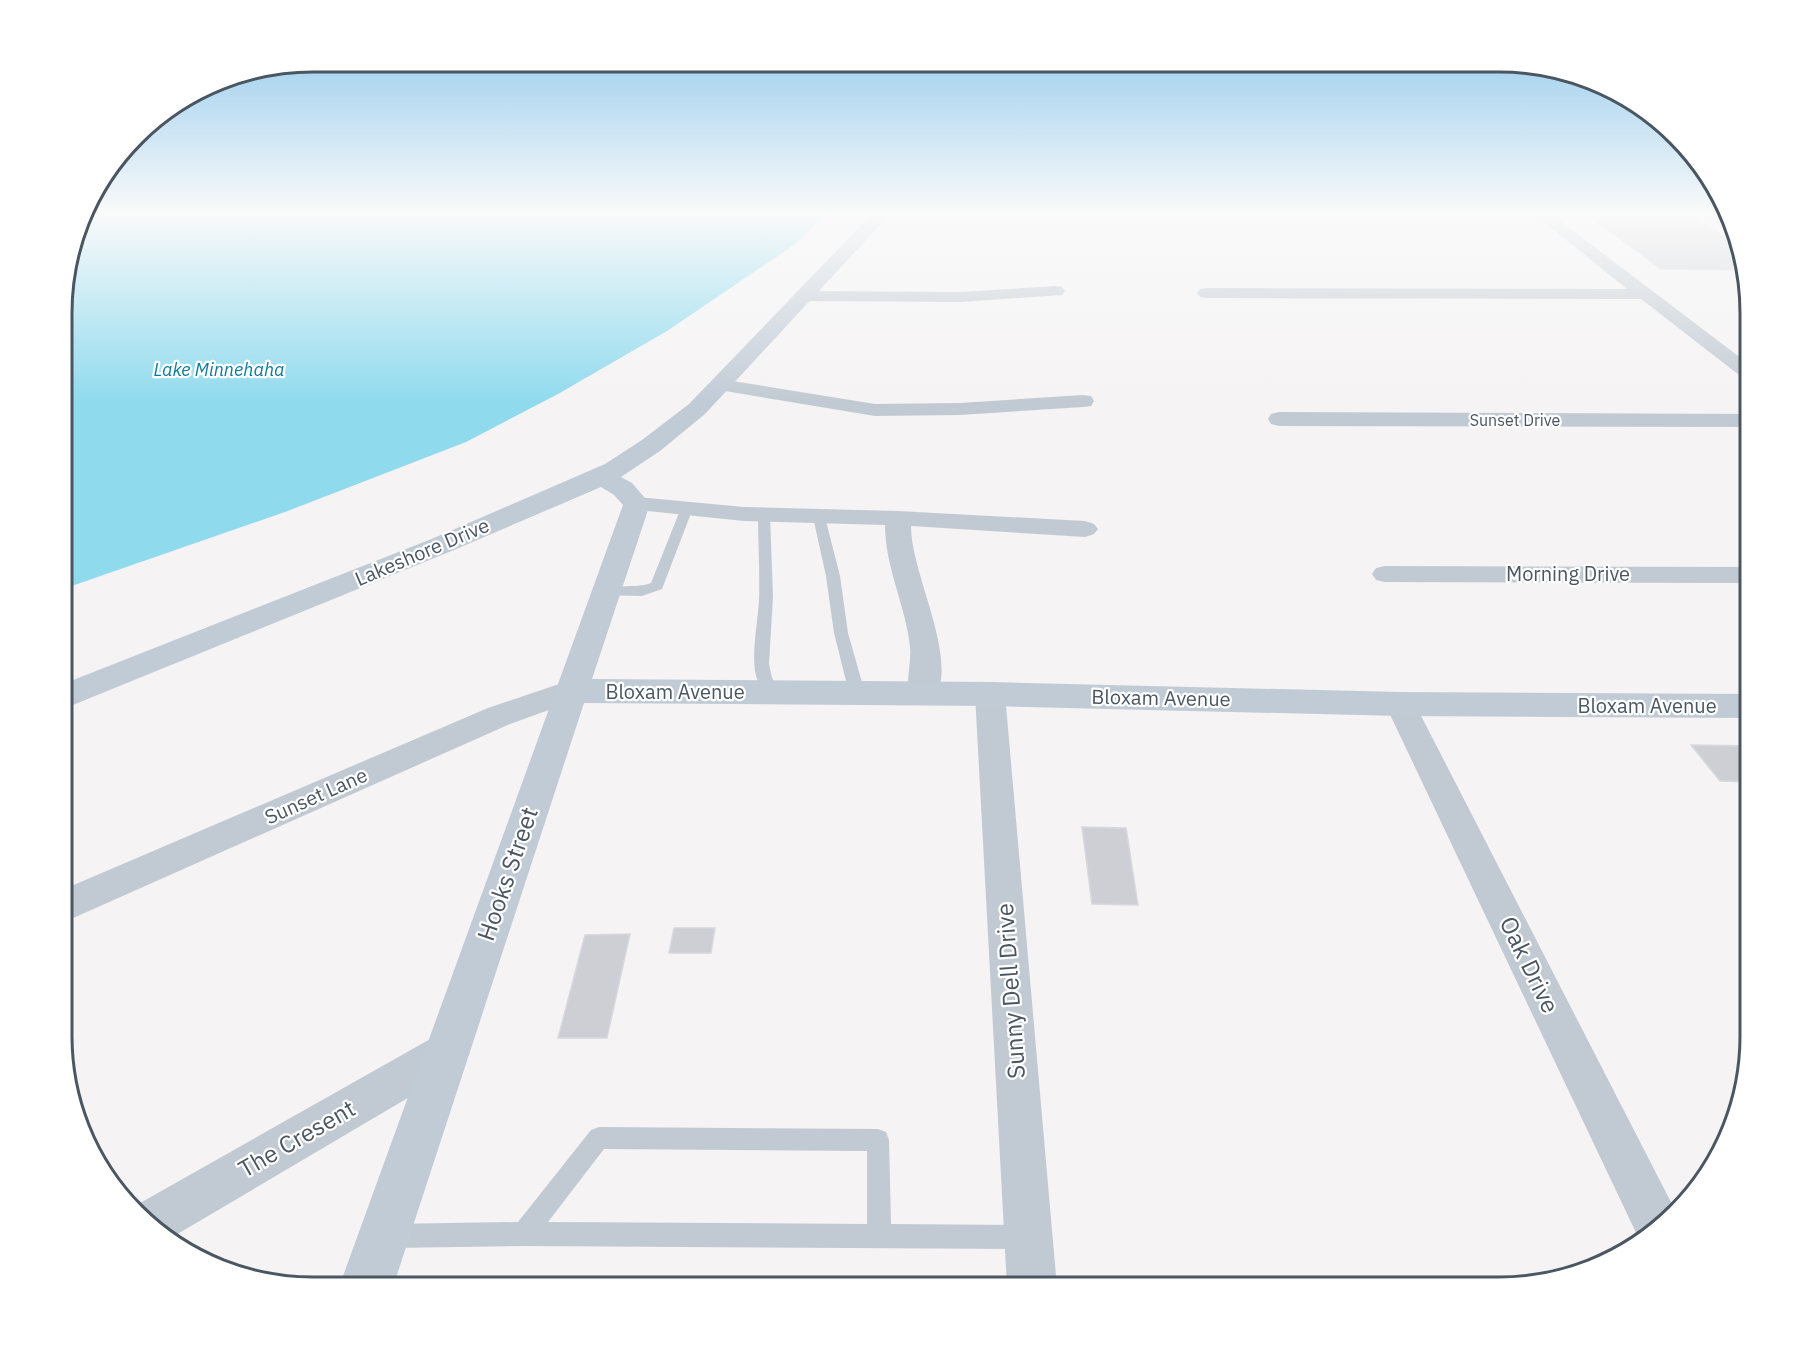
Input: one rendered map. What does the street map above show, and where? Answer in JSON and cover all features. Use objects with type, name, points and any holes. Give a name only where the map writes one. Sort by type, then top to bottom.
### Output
[{"type":"street","name":"Lakeshore Drive","points":[[72,693],[433,549],[602,477],[664,438],[720,386],[824,277]]},
{"type":"street","points":[[1623,277],[1740,366]]},
{"type":"street","points":[[806,296],[961,297],[1056,291]]},
{"type":"street","points":[[1206,293],[1645,294]]},
{"type":"street","points":[[720,386],[875,410],[960,409],[1083,401]]},
{"type":"street","name":"Sunset Drive","points":[[1279,419],[1740,421]]},
{"type":"street","points":[[602,477],[623,489],[637,504],[764,514],[898,518],[1085,529]]},
{"type":"street","name":"Hooks Street","points":[[369,1277],[637,504]]},
{"type":"street","points":[[898,518],[898,542],[906,579],[923,631],[926,657],[923,694]]},
{"type":"street","name":"Morning Drive","points":[[1385,574],[1740,575]]},
{"type":"street","name":"Bloxam Avenue","points":[[571,692],[990,694],[1400,704],[1740,706]]},
{"type":"street","name":"Sunset Lane","points":[[72,903],[499,716],[571,692]]},
{"type":"street","name":"Sunny Dell Drive","points":[[990,694],[1031,1277]]},
{"type":"street","name":"Oak Drive","points":[[1400,704],[1654,1220]]},
{"type":"street","name":"The Cresent","points":[[157,1219],[447,1052]]},
{"type":"lane","points":[[605,592],[642,592],[657,586],[687,508]]},
{"type":"lane","points":[[764,514],[766,597],[762,664],[765,679],[775,693]]},
{"type":"lane","points":[[819,517],[833,576],[841,633],[856,693]]},
{"type":"lane","points":[[524,1234],[599,1138],[878,1140],[879,1237]]},
{"type":"lane","points":[[383,1236],[524,1234],[1028,1237]]},
{"type":"water","name":"Lake Minnehaha","points":[[75,277],[747,277],[667,331],[558,394],[466,442],[285,512],[72,586],[72,313]]},
{"type":"building","points":[[1691,745],[1740,746],[1740,782],[1720,781]]},
{"type":"building","points":[[1082,827],[1126,828],[1138,905],[1092,904]]},
{"type":"building","points":[[674,928],[715,928],[711,953],[669,953]]},
{"type":"building","points":[[630,934],[607,1038],[558,1038],[585,935]]}]
